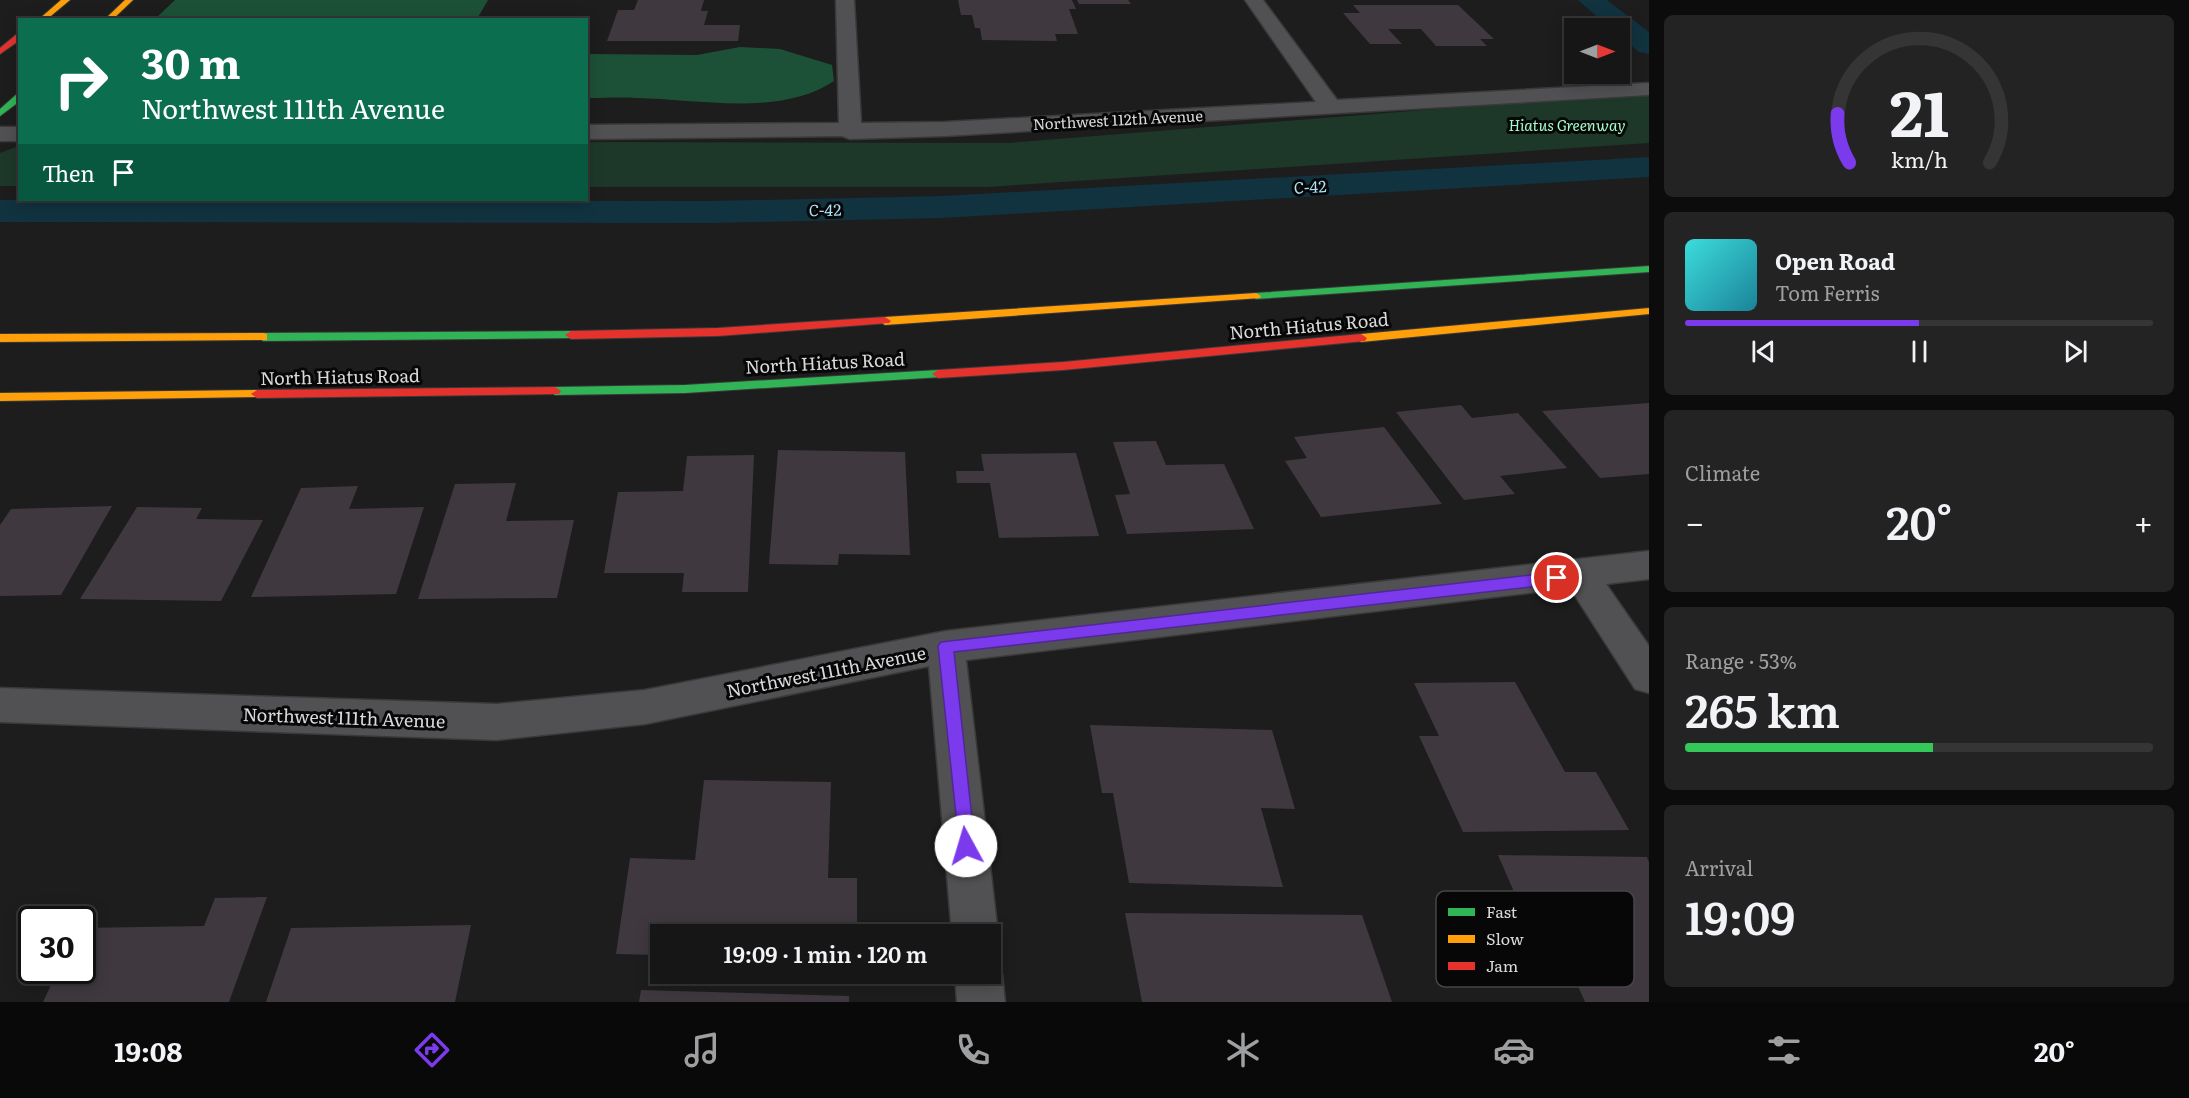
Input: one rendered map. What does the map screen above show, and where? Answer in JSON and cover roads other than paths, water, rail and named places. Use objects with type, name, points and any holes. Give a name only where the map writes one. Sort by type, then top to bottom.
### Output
[{"type":"main road","points":[[44,18],[66,0]]},
{"type":"main road","points":[[109,18],[129,0]]},
{"type":"main road","points":[[0,52],[18,38]]},
{"type":"main road","points":[[0,113],[18,98]]},
{"type":"main road","name":"North Hiatus Road","points":[[0,338],[464,337],[718,332],[1649,269]]},
{"type":"main road","name":"North Hiatus Road","points":[[0,397],[685,388],[1063,366],[1649,311]]},
{"type":"street","points":[[845,0],[850,132]]},
{"type":"street","points":[[1254,0],[1330,107]]},
{"type":"street","name":"Northwest 112th Avenue","points":[[588,132],[850,132],[1649,89]]},
{"type":"street","points":[[0,134],[18,134]]},
{"type":"street","name":"Northwest 111th Avenue","points":[[0,705],[497,722],[645,707],[946,646],[1580,576],[1649,565]]},
{"type":"street","points":[[1580,576],[1649,677]]},
{"type":"street","points":[[946,646],[974,924]]},
{"type":"street","points":[[979,984],[981,1002]]},
{"type":"waterway","points":[[1591,0],[1649,46]]},
{"type":"waterway","name":"C-42","points":[[0,211],[711,212],[942,207],[1649,167]]},
{"type":"park label","name":"Hiatus Greenway","points":[[1567,124]]}]
